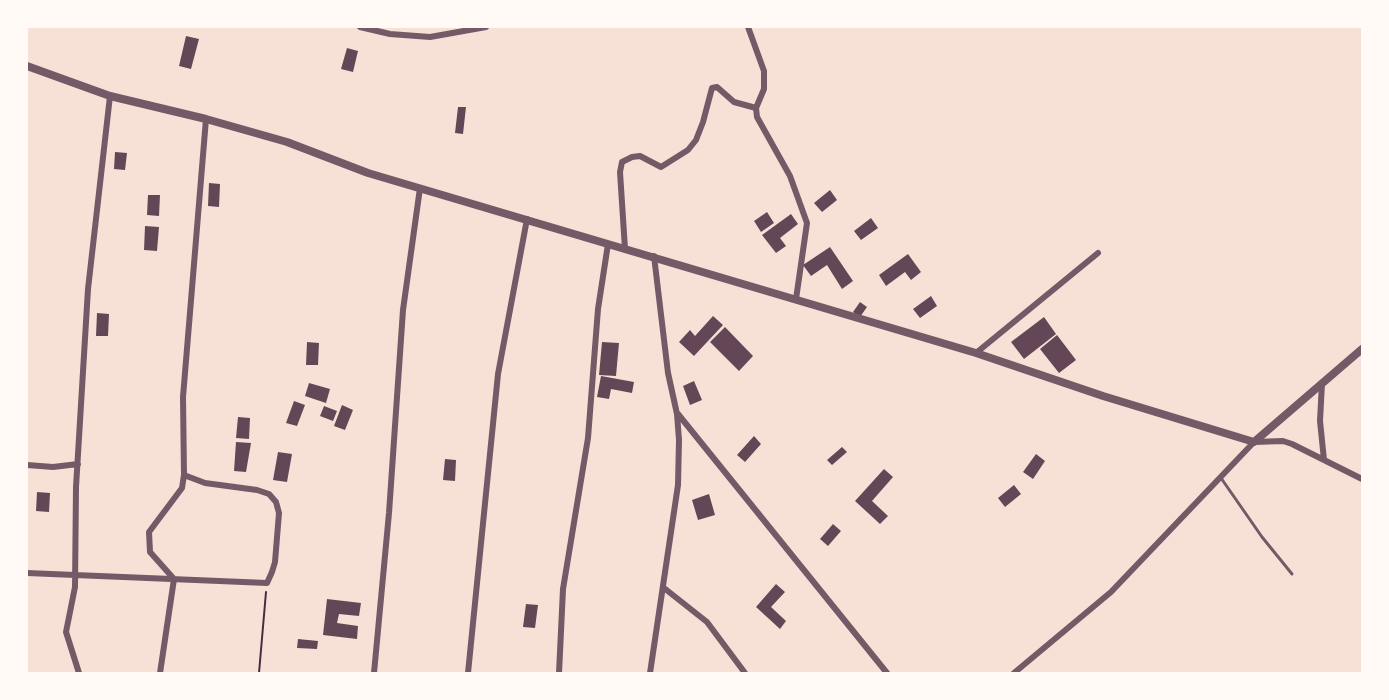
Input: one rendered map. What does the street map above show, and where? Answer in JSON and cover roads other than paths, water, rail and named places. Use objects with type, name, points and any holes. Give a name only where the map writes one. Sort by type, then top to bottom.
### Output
[{"type":"street","points":[[360,27],[390,34],[430,37],[486,27]]},
{"type":"street","points":[[748,27],[764,71],[764,89],[756,108],[757,117],[790,176],[807,224],[796,299]]},
{"type":"street","points":[[27,66],[110,96],[206,119],[287,142],[368,173],[976,353],[1102,396],[1254,442],[1283,441],[1362,479]]},
{"type":"street","points":[[625,249],[620,172],[622,162],[640,156],[661,167],[688,150],[696,140],[704,122],[712,88],[717,87],[734,102],[756,108]]},
{"type":"street","points":[[79,673],[66,632],[75,574],[78,464],[88,289],[110,96]]},
{"type":"street","points":[[174,579],[150,552],[149,532],[182,488],[184,475],[183,397],[206,119]]},
{"type":"street","points":[[374,673],[389,513],[403,310],[420,188]]},
{"type":"street","points":[[468,673],[498,374],[526,219]]},
{"type":"street","points":[[559,673],[563,589],[588,438],[598,309],[608,244]]},
{"type":"street","points":[[976,353],[1098,253]]},
{"type":"street","points":[[650,673],[678,485],[677,414],[668,373],[654,256]]},
{"type":"street","points":[[1014,673],[1111,592],[1254,442],[1362,348]]},
{"type":"street","points":[[1322,382],[1320,421],[1323,460]]},
{"type":"street","points":[[677,414],[887,673]]},
{"type":"street","points":[[27,465],[52,467],[78,464]]},
{"type":"street","points":[[27,573],[267,583],[275,562],[279,513],[276,502],[269,494],[257,490],[206,483],[184,475]]},
{"type":"street","points":[[160,673],[174,579]]},
{"type":"street","points":[[664,588],[707,622],[745,673]]},
{"type":"lane","points":[[1220,476],[1262,537],[1292,574]]}]
